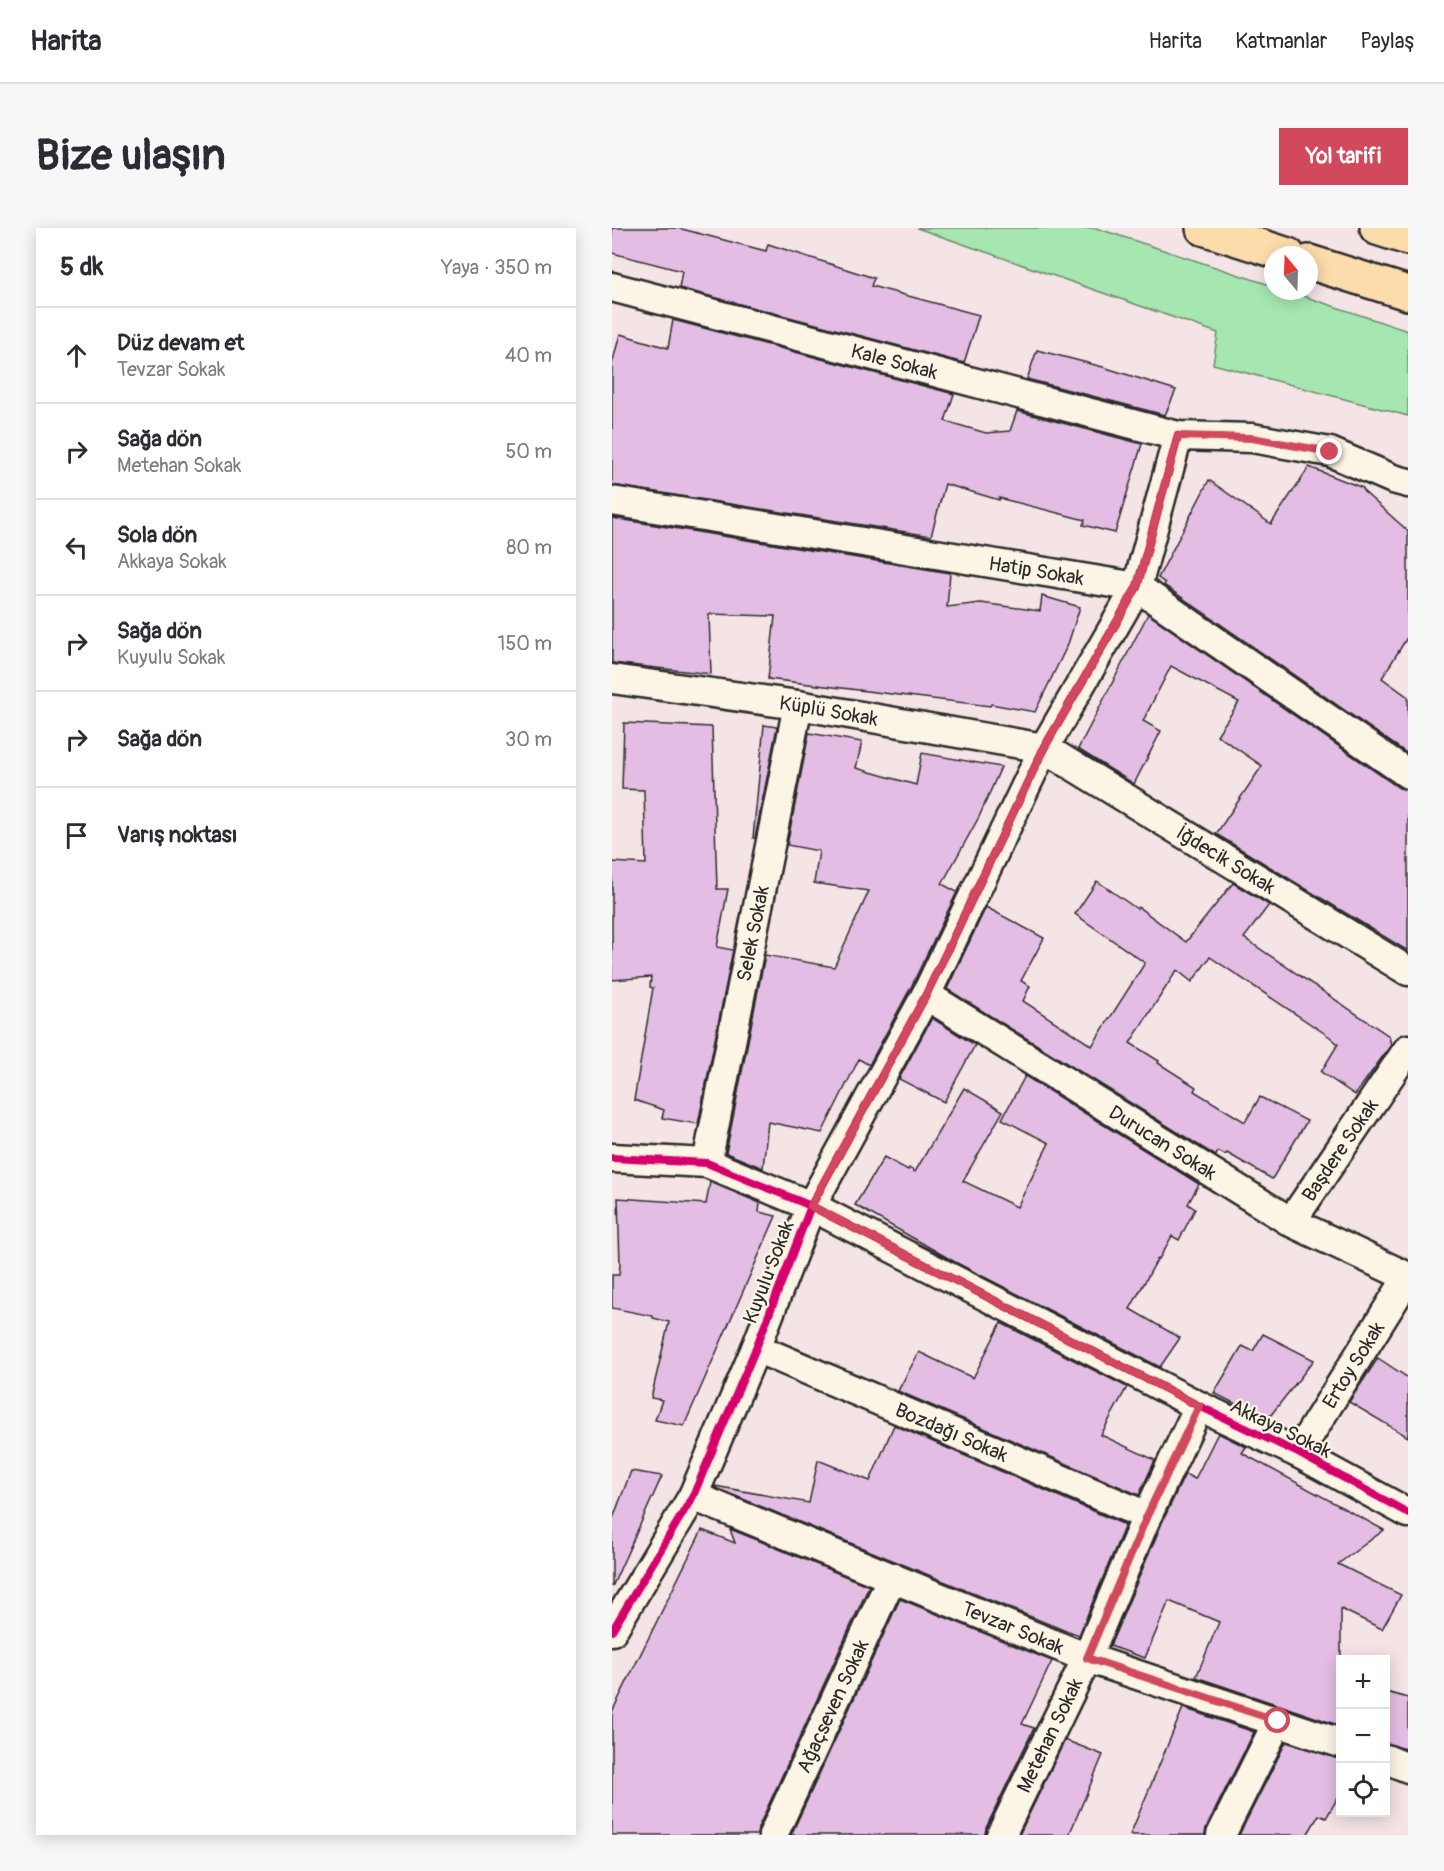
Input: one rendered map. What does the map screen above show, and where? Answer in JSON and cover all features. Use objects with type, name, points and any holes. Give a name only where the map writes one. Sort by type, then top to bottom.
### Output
[{"type":"highway","points":[[1203,228],[1264,247]]},
{"type":"highway","points":[[1377,228],[1408,238]]},
{"type":"highway","points":[[1318,265],[1408,293]]},
{"type":"street","name":"Kale Sokak","points":[[612,287],[1178,436],[1252,438],[1330,452],[1403,485]]},
{"type":"street","name":"Kuyulu Sokak","points":[[612,1632],[693,1496],[756,1348],[811,1206],[926,995],[1044,748],[1137,587],[1178,436]]},
{"type":"street","name":"Hatip Sokak","points":[[612,501],[1137,587],[1408,774]]},
{"type":"street","name":"Küplü Sokak","points":[[612,679],[798,705],[1044,748]]},
{"type":"street","name":"Selek Sokak","points":[[707,1162],[798,705]]},
{"type":"street","name":"İğdecik Sokak","points":[[1044,748],[1408,971]]},
{"type":"street","name":"Durucan Sokak","points":[[926,995],[1291,1222],[1408,1277]]},
{"type":"street","name":"Başdere Sokak","points":[[1291,1222],[1408,1049]]},
{"type":"street","name":"Akkaya Sokak","points":[[612,1158],[707,1162],[811,1206],[1199,1406],[1298,1453],[1408,1513]]},
{"type":"street","name":"Ertoy Sokak","points":[[1298,1453],[1408,1277]]},
{"type":"street","name":"Bozdağı Sokak","points":[[756,1348],[1147,1516]]},
{"type":"street","name":"Metehan Sokak","points":[[1001,1835],[1087,1658],[1147,1516],[1199,1406]]},
{"type":"street","name":"Tevzar Sokak","points":[[693,1496],[1087,1658],[1336,1741]]},
{"type":"street","name":"Ağaçseven Sokak","points":[[773,1835],[892,1577]]},
{"type":"street","points":[[1221,1835],[1278,1721]]},
{"type":"street","points":[[1390,1761],[1408,1768]]},
{"type":"green space","points":[[917,228],[1096,228],[1264,283],[1264,300],[1315,300],[1408,331],[1408,416],[1213,364],[1218,333]]},
{"type":"building","points":[[612,228],[678,228],[766,251],[768,244],[874,278],[871,286],[979,315],[964,363],[679,288],[682,271],[612,253]]},
{"type":"building","points":[[673,320],[954,394],[945,421],[986,433],[1010,431],[1017,411],[1142,444],[1115,533],[1083,525],[1085,520],[999,498],[999,500],[945,484],[931,536],[612,485],[612,364],[620,334],[668,348]]},
{"type":"building","points":[[1037,350],[1103,367],[1176,390],[1165,415],[1027,379]]},
{"type":"building","points":[[1309,467],[1363,488],[1363,491],[1408,531],[1408,636],[1382,678],[1408,697],[1408,754],[1164,585],[1165,583],[1158,578],[1209,480],[1271,524]]},
{"type":"building","points":[[612,518],[950,573],[947,607],[981,603],[1040,611],[1042,596],[1080,607],[1068,644],[1035,712],[991,704],[990,706],[768,679],[775,616],[709,614],[711,674],[612,663]]},
{"type":"building","points":[[1148,614],[1399,788],[1408,790],[1408,951],[1216,834],[1262,766],[1217,735],[1239,702],[1171,666],[1143,721],[1161,731],[1134,784],[1078,749]]},
{"type":"building","points":[[624,723],[712,727],[717,889],[728,889],[717,947],[733,950],[698,1124],[662,1118],[664,1110],[634,1100],[653,988],[650,987],[651,977],[612,980],[612,862],[646,864],[644,790],[622,789]]},
{"type":"building","points":[[764,725],[777,727],[755,838],[753,838]]},
{"type":"building","points":[[809,733],[862,742],[856,768],[916,785],[922,753],[1001,767],[979,817],[942,884],[957,892],[911,987],[869,1065],[859,1059],[822,1133],[768,1122],[763,1168],[726,1153],[765,955],[834,967],[869,891],[814,883],[819,851],[787,845]]},
{"type":"building","points":[[1097,881],[1186,942],[1233,883],[1269,905],[1244,938],[1389,1036],[1391,1045],[1355,1095],[1321,1072],[1338,1044],[1330,1037],[1210,957],[1192,982],[1177,970],[1130,1043],[1196,1087],[1194,1091],[1245,1122],[1260,1097],[1307,1121],[1272,1179],[1227,1153],[1225,1155],[1218,1151],[1216,1156],[947,989],[986,907],[1044,938],[1021,981],[1030,986],[1023,1001],[1092,1046],[1145,963],[1075,914]]},
{"type":"building","points":[[932,1018],[975,1045],[944,1102],[899,1079]]},
{"type":"building","points":[[1025,1076],[1199,1184],[1188,1204],[1195,1209],[1179,1240],[1172,1236],[1130,1309],[1180,1338],[1160,1367],[955,1262],[855,1205],[884,1157],[915,1172],[964,1088],[1003,1111],[963,1181],[1017,1207],[1049,1143],[1002,1119]]},
{"type":"building","points":[[710,1182],[760,1203],[759,1212],[776,1216],[684,1426],[655,1420],[662,1400],[651,1398],[669,1322],[653,1318],[653,1316],[612,1308],[612,1275],[619,1275],[620,1265],[618,1198],[706,1204]]},
{"type":"building","points":[[1001,1323],[1127,1387],[1101,1435],[1155,1460],[1139,1495],[898,1391],[919,1352],[973,1378]]},
{"type":"building","points":[[1263,1334],[1314,1360],[1267,1420],[1214,1393],[1242,1346],[1253,1351]]},
{"type":"building","points":[[1378,1358],[1408,1378],[1408,1437],[1349,1402]]},
{"type":"building","points":[[894,1425],[1125,1525],[1079,1635],[715,1486],[809,1503],[818,1460],[870,1481]]},
{"type":"building","points":[[1218,1433],[1246,1447],[1242,1453],[1384,1530],[1338,1564],[1401,1595],[1382,1629],[1341,1609],[1341,1655],[1336,1655],[1336,1724],[1196,1677],[1219,1622],[1169,1601],[1145,1658],[1110,1646],[1185,1474],[1195,1479]]},
{"type":"building","points":[[631,1471],[662,1476],[612,1587],[612,1521]]},
{"type":"building","points":[[730,1529],[869,1586],[758,1828],[757,1835],[612,1835],[612,1712],[702,1530],[735,1543]]},
{"type":"building","points":[[900,1599],[1052,1661],[1022,1724],[1034,1728],[986,1828],[985,1835],[791,1835]]},
{"type":"building","points":[[1390,1693],[1408,1698],[1408,1750],[1390,1744]]},
{"type":"building","points":[[1183,1708],[1254,1732],[1206,1828],[1205,1835],[1130,1835]]},
{"type":"building","points":[[1065,1740],[1103,1755],[1069,1835],[1019,1835]]},
{"type":"building","points":[[1286,1742],[1336,1757],[1336,1801],[1326,1818],[1319,1815],[1307,1835],[1239,1835]]},
{"type":"cycle path","points":[[612,1631],[693,1496],[756,1348],[811,1206],[926,995],[1044,748],[1137,587],[1178,436]]},
{"type":"cycle path","points":[[612,1158],[707,1163],[811,1206],[1199,1406],[1298,1453],[1408,1513]]},
{"type":"route","points":[[1278,1721],[1087,1658],[1147,1516],[1199,1406],[811,1206],[926,995],[1044,748],[1137,587],[1178,436],[1252,438],[1330,452]]}]
